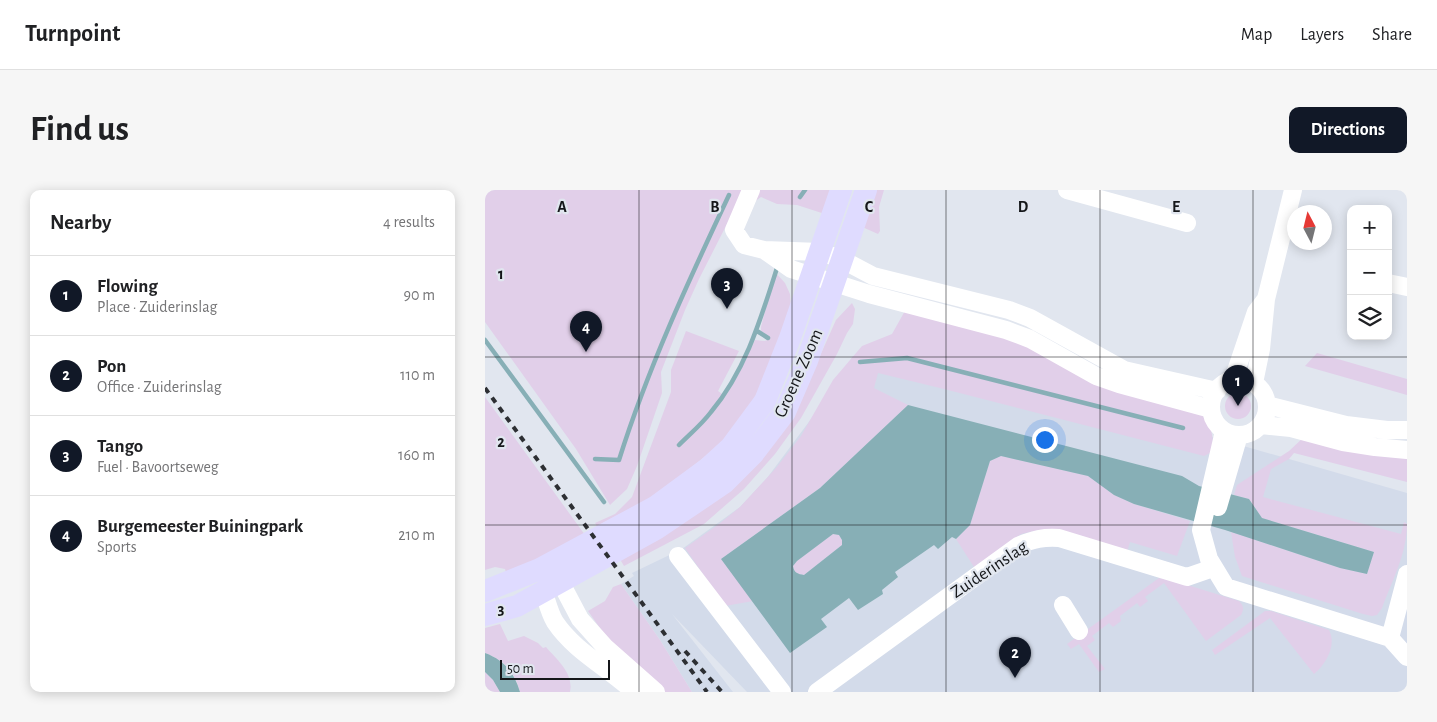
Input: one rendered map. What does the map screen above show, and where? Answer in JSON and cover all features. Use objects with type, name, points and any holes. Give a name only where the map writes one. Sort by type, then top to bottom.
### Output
[{"type":"main road","name":"Groene Zoom","points":[[485,591],[541,569],[655,508],[708,468],[731,447],[765,401],[790,338],[841,190]]},
{"type":"main road","name":"Groene Zoom","points":[[485,615],[517,606],[553,588],[656,529],[724,483],[753,454],[785,412],[807,361],[866,190]]},
{"type":"main road","points":[[541,569],[553,588]]},
{"type":"street","points":[[751,190],[734,230],[744,245],[764,250],[820,252],[841,259],[873,276],[1009,310],[1030,318],[1124,370],[1217,391]]},
{"type":"street","points":[[1067,190],[1187,223]]},
{"type":"street","points":[[1254,383],[1261,349],[1266,299],[1293,190]]},
{"type":"street","points":[[764,250],[791,269],[869,294],[1006,330],[1030,339],[1096,376],[1211,409]]},
{"type":"street","points":[[1392,283],[1407,287]]},
{"type":"street","points":[[1233,380],[1256,312],[1266,299]]},
{"type":"street","points":[[1233,380],[1247,380],[1254,383],[1264,394],[1267,415],[1261,425],[1253,432],[1232,433],[1218,425],[1213,417],[1211,409],[1212,399],[1221,386],[1233,380]]},
{"type":"street","points":[[1267,405],[1346,425],[1387,430],[1407,430]]},
{"type":"street","points":[[1261,425],[1291,428],[1343,442],[1407,450]]},
{"type":"street","points":[[1232,433],[1220,478],[1207,548],[1213,568],[1226,587],[1390,638],[1407,657]]},
{"type":"street","name":"Zuiderinslag","points":[[817,692],[1010,552],[1032,540],[1046,537],[1059,538],[1187,577],[1213,568]]},
{"type":"street","points":[[678,556],[782,692]]},
{"type":"street","points":[[1390,638],[1407,574]]},
{"type":"street","points":[[553,588],[554,620],[563,632],[581,650],[634,692]]},
{"type":"street","points":[[553,588],[605,647],[656,692]]},
{"type":"street","points":[[1063,605],[1079,630]]},
{"type":"shaded area","points":[[485,190],[837,190],[828,215],[797,205],[777,204],[761,197],[729,220],[685,310],[661,372],[662,393],[637,466],[627,489],[610,505],[576,449],[485,322]]},
{"type":"shaded area","points":[[872,190],[884,190],[879,207],[880,231],[878,234],[860,226]]},
{"type":"shaded area","points":[[775,272],[785,283],[790,294],[791,308],[773,365],[735,432],[660,493],[597,526],[595,523],[615,514],[632,497],[671,392],[671,370],[686,331],[739,351],[718,391],[725,396],[755,340],[765,341],[769,339],[761,331],[761,327]]},
{"type":"shaded area","points":[[852,303],[855,309],[853,324],[801,418],[775,454],[744,489],[704,524],[624,566],[618,556],[794,414],[836,320]]},
{"type":"shaded area","points":[[906,309],[1013,337],[1199,411],[1211,430],[1213,440],[1212,452],[1204,456],[878,373],[874,388],[908,405],[820,488],[721,559],[753,601],[725,606],[685,548],[740,507],[776,468],[801,436],[833,380],[862,346],[892,334]]},
{"type":"shaded area","points":[[1317,353],[1407,379],[1407,395],[1305,366]]},
{"type":"shaded area","points":[[853,356],[1025,383],[1407,493],[1407,692],[747,692],[672,614],[733,692],[692,692],[660,640],[621,584],[634,576],[632,573],[682,549],[740,507],[767,478],[814,415]]},
{"type":"shaded area","points":[[1238,393],[1247,397],[1251,406],[1247,415],[1238,419],[1229,415],[1225,406],[1229,397]]},
{"type":"shaded area","points":[[485,397],[585,535],[507,576],[505,569],[495,567],[485,570]]},
{"type":"shaded area","points":[[1304,437],[1407,454],[1407,482],[1294,453],[1289,459],[1271,469],[1263,497],[1401,534],[1404,522],[1407,524],[1405,546],[1382,608],[1377,615],[1363,614],[1242,576],[1235,557],[1231,532],[1340,568],[1367,574],[1374,552],[1262,518],[1249,499],[1234,495],[1237,485],[1289,451]]},
{"type":"shaded area","points":[[1001,456],[1088,476],[1114,495],[1134,504],[1190,521],[1177,556],[1130,542],[1127,552],[1039,530],[1021,534],[974,567],[956,539],[970,525],[990,461]]},
{"type":"shaded area","points":[[833,534],[839,535],[842,545],[804,575],[795,572],[793,566],[797,561]]},
{"type":"shaded area","points":[[1159,578],[1168,579],[1239,601],[1243,606],[1242,613],[1206,641],[1164,583],[1145,597],[1148,601],[1140,607],[1137,603],[1120,616],[1121,621],[1113,627],[1109,623],[1092,636],[1095,640],[1087,646],[1105,669],[1099,672],[1079,644],[1071,649],[1067,644]]},
{"type":"shaded area","points":[[621,584],[660,640],[692,692],[664,692],[609,641],[588,611],[605,601],[613,587]]},
{"type":"shaded area","points":[[1265,611],[1271,611],[1329,630],[1332,642],[1329,654],[1323,665],[1314,674],[1270,618],[1215,655],[1212,650]]},
{"type":"shaded area","points":[[500,624],[508,641],[524,636],[538,643],[543,648],[546,647],[567,673],[571,685],[570,692],[520,692],[515,678],[508,667],[498,659],[485,653],[485,628]]},
{"type":"shaded area","points":[[485,672],[493,680],[500,692],[485,692]]},
{"type":"water","points":[[908,405],[1182,476],[1199,486],[1249,499],[1262,518],[1374,552],[1367,574],[1340,568],[1225,530],[1134,504],[1114,495],[1088,476],[1001,456],[990,461],[970,525],[956,539],[952,537],[938,549],[934,545],[895,572],[898,577],[882,590],[883,594],[858,610],[849,598],[821,619],[827,627],[790,653],[721,559],[820,488]],"holes":[[[833,534],[839,535],[842,545],[804,575],[795,572],[793,566],[797,561]]]},
{"type":"water","points":[[485,653],[503,663],[515,678],[520,692],[500,692],[493,680],[485,672]]},
{"type":"waterway","points":[[800,197],[805,190]]},
{"type":"waterway","points":[[595,459],[619,460],[656,359],[729,195]]},
{"type":"waterway","points":[[679,445],[700,425],[734,379],[751,343],[777,268]]},
{"type":"waterway","points":[[757,331],[768,338]]},
{"type":"waterway","points":[[485,340],[604,502]]},
{"type":"waterway","points":[[860,362],[907,358],[1183,428]]},
{"type":"railway","points":[[485,388],[707,692]]},
{"type":"railway","points":[[685,651],[722,692]]},
{"type":"place","name":"Tango","points":[[727,309]]},
{"type":"place","name":"Burgemeester Buiningpark","points":[[586,352]]},
{"type":"place","name":"Flowing","points":[[1238,406]]},
{"type":"place","name":"Pon","points":[[1015,678]]}]
